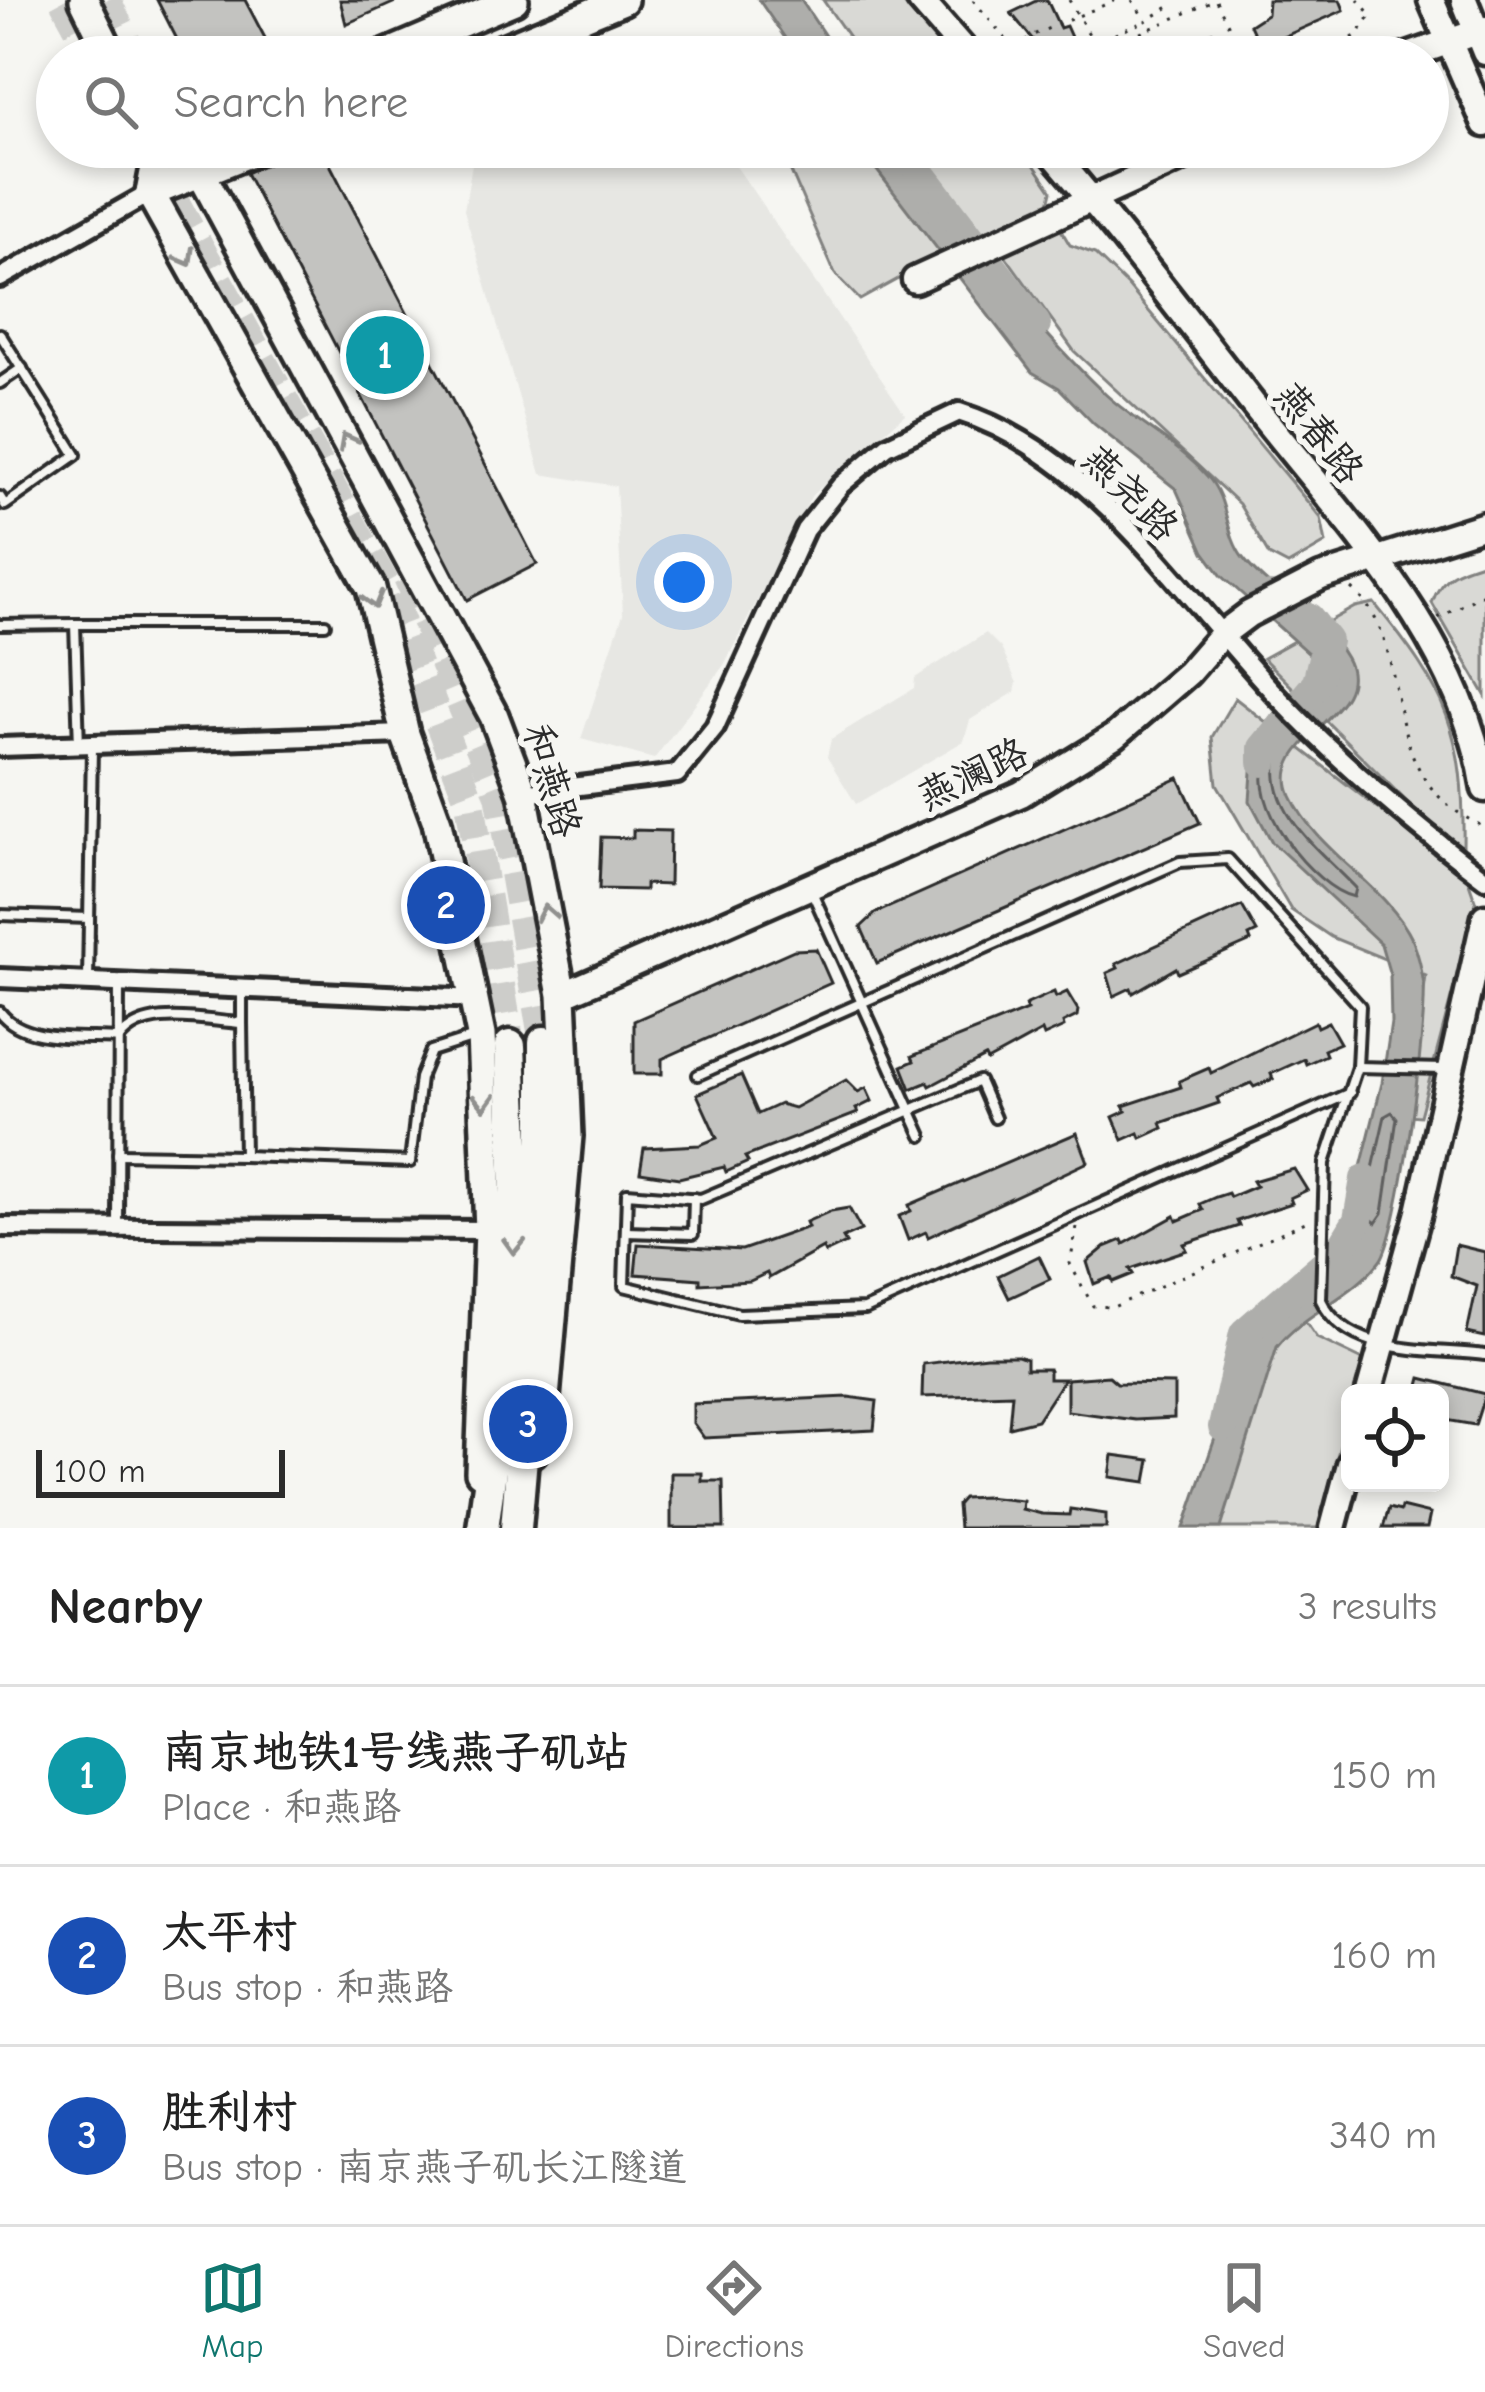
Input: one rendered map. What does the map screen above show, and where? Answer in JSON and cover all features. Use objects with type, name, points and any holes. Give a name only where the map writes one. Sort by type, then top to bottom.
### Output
[{"type":"highway","points":[[482,1528],[512,1320],[516,1192],[496,1040]]},
{"type":"highway","points":[[516,1528],[544,1197],[544,1042]]},
{"type":"main road","points":[[84,0],[102,36]]},
{"type":"main road","points":[[429,36],[514,0]]},
{"type":"main road","points":[[535,36],[622,0]]},
{"type":"main road","points":[[156,168],[150,194],[371,588],[405,734],[437,823],[477,999],[496,1040],[480,1353],[482,1528]]},
{"type":"main road","points":[[193,168],[201,173]]},
{"type":"main road","points":[[150,194],[213,168]]},
{"type":"main road","name":"和燕路","points":[[201,173],[494,716],[523,793],[562,995],[568,1136],[545,1398],[516,1528]]},
{"type":"street","points":[[920,0],[952,36]]},
{"type":"street","points":[[1431,0],[1447,36]]},
{"type":"street","points":[[1449,38],[1482,38],[1464,0]]},
{"type":"street","points":[[1449,40],[1485,124]]},
{"type":"street","name":"燕春路","points":[[1066,168],[1375,560],[1420,627],[1462,704],[1479,749],[1485,789]]},
{"type":"street","points":[[915,280],[1159,168]]},
{"type":"street","points":[[0,278],[150,194]]},
{"type":"street","name":"燕尧路","points":[[523,793],[677,774],[715,728],[805,530],[841,485],[887,446],[959,412],[991,422],[1065,466],[1321,742],[1376,796],[1485,879]]},
{"type":"street","name":"燕澜路","points":[[562,995],[1040,783],[1115,736],[1188,674],[1220,634],[1249,614],[1327,575],[1485,525]]},
{"type":"street","points":[[0,747],[405,734]]},
{"type":"street","points":[[1372,1384],[1485,917]]},
{"type":"street","points":[[0,978],[477,999]]},
{"type":"street","points":[[0,1226],[489,1230]]},
{"type":"street","points":[[1333,1528],[1343,1492]]},
{"type":"lane","points":[[0,334],[76,455],[5,506],[0,497]]},
{"type":"lane","points":[[0,383],[22,368]]},
{"type":"lane","points":[[75,624],[86,747],[88,981]]},
{"type":"lane","points":[[0,625],[325,624]]},
{"type":"lane","points":[[698,1075],[1180,862],[1228,859],[1360,1006],[1357,1066],[1325,1163],[1322,1300],[1330,1318],[1382,1347],[1485,1355]]},
{"type":"lane","points":[[808,885],[922,1136]]},
{"type":"lane","points":[[0,915],[89,918]]},
{"type":"lane","points":[[118,1228],[119,982]]},
{"type":"lane","points":[[242,986],[244,1156]]},
{"type":"lane","points":[[0,1012],[10,1025],[35,1034],[119,1039]]},
{"type":"lane","points":[[119,1039],[130,1024],[148,1018],[242,1023]]},
{"type":"lane","points":[[118,1154],[410,1162],[420,1078],[431,1051],[496,1040]]},
{"type":"lane","points":[[1357,1066],[1451,1069]]},
{"type":"lane","points":[[994,1118],[979,1081],[694,1198],[627,1193],[624,1286],[739,1313],[865,1309],[1350,1093]]},
{"type":"lane","points":[[626,1232],[693,1234],[694,1198]]},
{"type":"path","points":[[974,0],[1003,36]]},
{"type":"path","points":[[1069,0],[1090,36]]},
{"type":"path","points":[[1032,36],[1116,0]]},
{"type":"path","points":[[1132,0],[1145,21]]},
{"type":"path","points":[[1110,36],[1169,7],[1170,0]]},
{"type":"path","points":[[1133,36],[1215,0],[1234,36]]},
{"type":"path","points":[[1355,36],[1371,15],[1358,0]]},
{"type":"path","points":[[1327,575],[1361,597],[1374,620],[1406,745],[1452,813],[1485,827]]},
{"type":"path","points":[[1420,627],[1485,593]]},
{"type":"path","points":[[1079,1214],[1070,1264],[1093,1306],[1113,1306],[1323,1214]]},
{"type":"shaded area","points":[[823,0],[901,0],[931,36],[848,36]]},
{"type":"shaded area","points":[[471,168],[737,168],[905,414],[812,495],[724,665],[654,759],[581,739],[623,614],[616,486],[541,474],[464,210]]},
{"type":"shaded area","points":[[789,168],[1036,168],[1052,191],[1048,208],[1070,245],[1095,254],[1128,286],[1321,518],[1326,543],[1288,565],[1269,555],[1239,504],[1074,351],[987,230],[860,300],[835,274]]},
{"type":"shaded area","points":[[1485,562],[1485,695],[1432,603],[1452,575]]},
{"type":"shaded area","points":[[1374,603],[1419,663],[1447,715],[1460,773],[1463,848],[1421,816],[1263,658],[1355,607]]},
{"type":"shaded area","points":[[986,633],[1001,648],[1017,683],[1015,692],[970,720],[964,741],[856,804],[827,757],[831,739],[914,688],[915,678]]},
{"type":"shaded area","points":[[1235,698],[1467,877],[1476,903],[1420,1116],[1407,1115],[1426,976],[1331,937],[1291,910],[1217,784],[1212,737]]},
{"type":"shaded area","points":[[1303,1318],[1317,1338],[1363,1360],[1357,1384],[1341,1384],[1341,1442],[1318,1528],[1209,1528],[1278,1336]]},
{"type":"water","points":[[759,0],[801,0],[825,36],[784,36]]},
{"type":"water","points":[[875,168],[915,168],[996,273],[1074,363],[1114,402],[1207,476],[1243,558],[1336,643],[1351,677],[1347,695],[1293,758],[1287,776],[1291,796],[1317,835],[1401,921],[1415,946],[1424,985],[1411,1127],[1388,1243],[1369,1274],[1277,1347],[1221,1528],[1184,1528],[1253,1328],[1350,1245],[1358,1218],[1360,1171],[1391,1023],[1390,975],[1381,944],[1272,842],[1250,801],[1253,758],[1310,698],[1310,655],[1221,575],[1204,552],[1176,489],[1094,424],[1059,388],[1032,372]]},
{"type":"building","points":[[157,0],[245,0],[264,36],[175,36]]},
{"type":"building","points":[[340,0],[400,0],[346,24]]},
{"type":"building","points":[[1047,0],[1060,28],[1066,26],[1070,36],[1030,36],[1011,13]]},
{"type":"building","points":[[1268,0],[1340,0],[1344,10],[1285,36],[1255,36],[1250,25],[1267,14]]},
{"type":"building","points":[[257,168],[332,168],[537,564],[467,600],[246,173]]},
{"type":"building","points":[[1179,778],[1200,823],[877,963],[861,927],[876,913]]},
{"type":"building","points":[[633,830],[670,831],[669,885],[645,884],[645,890],[599,889],[601,837],[633,838]]},
{"type":"building","points":[[1242,906],[1257,932],[1249,936],[1251,941],[1178,973],[1176,968],[1133,993],[1131,988],[1114,996],[1107,973],[1118,968],[1116,964]]},
{"type":"building","points":[[816,949],[831,983],[662,1059],[662,1074],[634,1074],[634,1021],[794,950]]},
{"type":"building","points":[[1054,992],[1056,997],[1067,992],[1078,1010],[1064,1027],[1044,1036],[1042,1031],[987,1061],[985,1057],[930,1086],[928,1082],[911,1089],[902,1066],[914,1061],[912,1056],[1027,1010],[1025,1005]]},
{"type":"building","points":[[1315,1022],[1317,1027],[1328,1022],[1340,1043],[1324,1050],[1326,1055],[1306,1064],[1304,1059],[1271,1074],[1273,1079],[1254,1087],[1251,1083],[1217,1098],[1219,1103],[1161,1123],[1163,1128],[1141,1138],[1139,1133],[1123,1140],[1113,1117],[1126,1111],[1123,1106],[1181,1087],[1179,1081],[1209,1068],[1211,1073]]},
{"type":"building","points":[[741,1075],[758,1114],[780,1104],[794,1108],[846,1080],[858,1092],[866,1088],[872,1101],[856,1109],[858,1113],[745,1157],[748,1162],[726,1172],[724,1167],[679,1178],[640,1172],[644,1148],[700,1145],[717,1138],[697,1094]]},
{"type":"building","points":[[1077,1133],[1088,1162],[928,1237],[926,1232],[908,1240],[899,1216],[911,1211],[909,1205]]},
{"type":"building","points":[[1294,1169],[1307,1190],[1290,1198],[1292,1203],[1184,1244],[1187,1250],[1130,1269],[1133,1274],[1094,1284],[1087,1262],[1105,1247],[1122,1240],[1124,1244],[1175,1216],[1177,1221],[1203,1210],[1200,1204],[1256,1186],[1253,1181]]},
{"type":"building","points":[[849,1208],[861,1230],[843,1238],[846,1243],[825,1253],[823,1248],[769,1278],[767,1273],[750,1281],[700,1284],[700,1279],[635,1274],[638,1244],[742,1250],[808,1227],[806,1222],[831,1211]]},
{"type":"building","points":[[1456,1245],[1485,1252],[1485,1337],[1467,1333],[1477,1286],[1451,1276]]},
{"type":"building","points":[[1039,1256],[1050,1279],[1009,1298],[998,1276]]},
{"type":"building","points":[[1018,1356],[1026,1359],[1026,1369],[1049,1369],[1049,1379],[1064,1379],[1037,1420],[1009,1427],[1012,1394],[922,1397],[923,1364]]},
{"type":"building","points":[[1109,1376],[1117,1383],[1174,1384],[1174,1418],[1135,1420],[1067,1411],[1067,1379]]},
{"type":"building","points":[[1449,1385],[1485,1394],[1475,1425],[1449,1421]]},
{"type":"building","points":[[848,1397],[877,1401],[874,1430],[704,1438],[693,1423],[693,1404]]},
{"type":"building","points":[[1113,1455],[1150,1460],[1146,1482],[1110,1477]]},
{"type":"building","points":[[671,1473],[702,1473],[702,1481],[723,1481],[724,1528],[671,1528]]},
{"type":"building","points":[[963,1498],[1023,1501],[1022,1509],[1042,1514],[1069,1515],[1070,1509],[1106,1514],[1106,1528],[959,1528],[957,1505]]},
{"type":"building","points":[[1401,1507],[1430,1514],[1427,1528],[1383,1528],[1389,1508],[1400,1511]]},
{"type":"waterway","points":[[917,168],[1036,324]]},
{"type":"waterway","points":[[1263,762],[1263,748],[1317,683],[1327,641],[1309,618],[1270,597]]},
{"type":"waterway","points":[[1223,1427],[1244,1333],[1340,1250],[1358,1220],[1365,1179]]},
{"type":"tunnel","points":[[64,0],[84,36]]},
{"type":"tunnel","points":[[106,0],[123,36]]},
{"type":"tunnel","points":[[156,168],[389,592],[470,802],[510,1046]]},
{"type":"tunnel","points":[[408,578],[500,794],[544,1042]]},
{"type":"place","name":"南京地铁1号线燕子矶站","points":[[385,355]]},
{"type":"place","name":"太平村","points":[[446,905]]},
{"type":"place","name":"胜利村","points":[[528,1424]]}]
